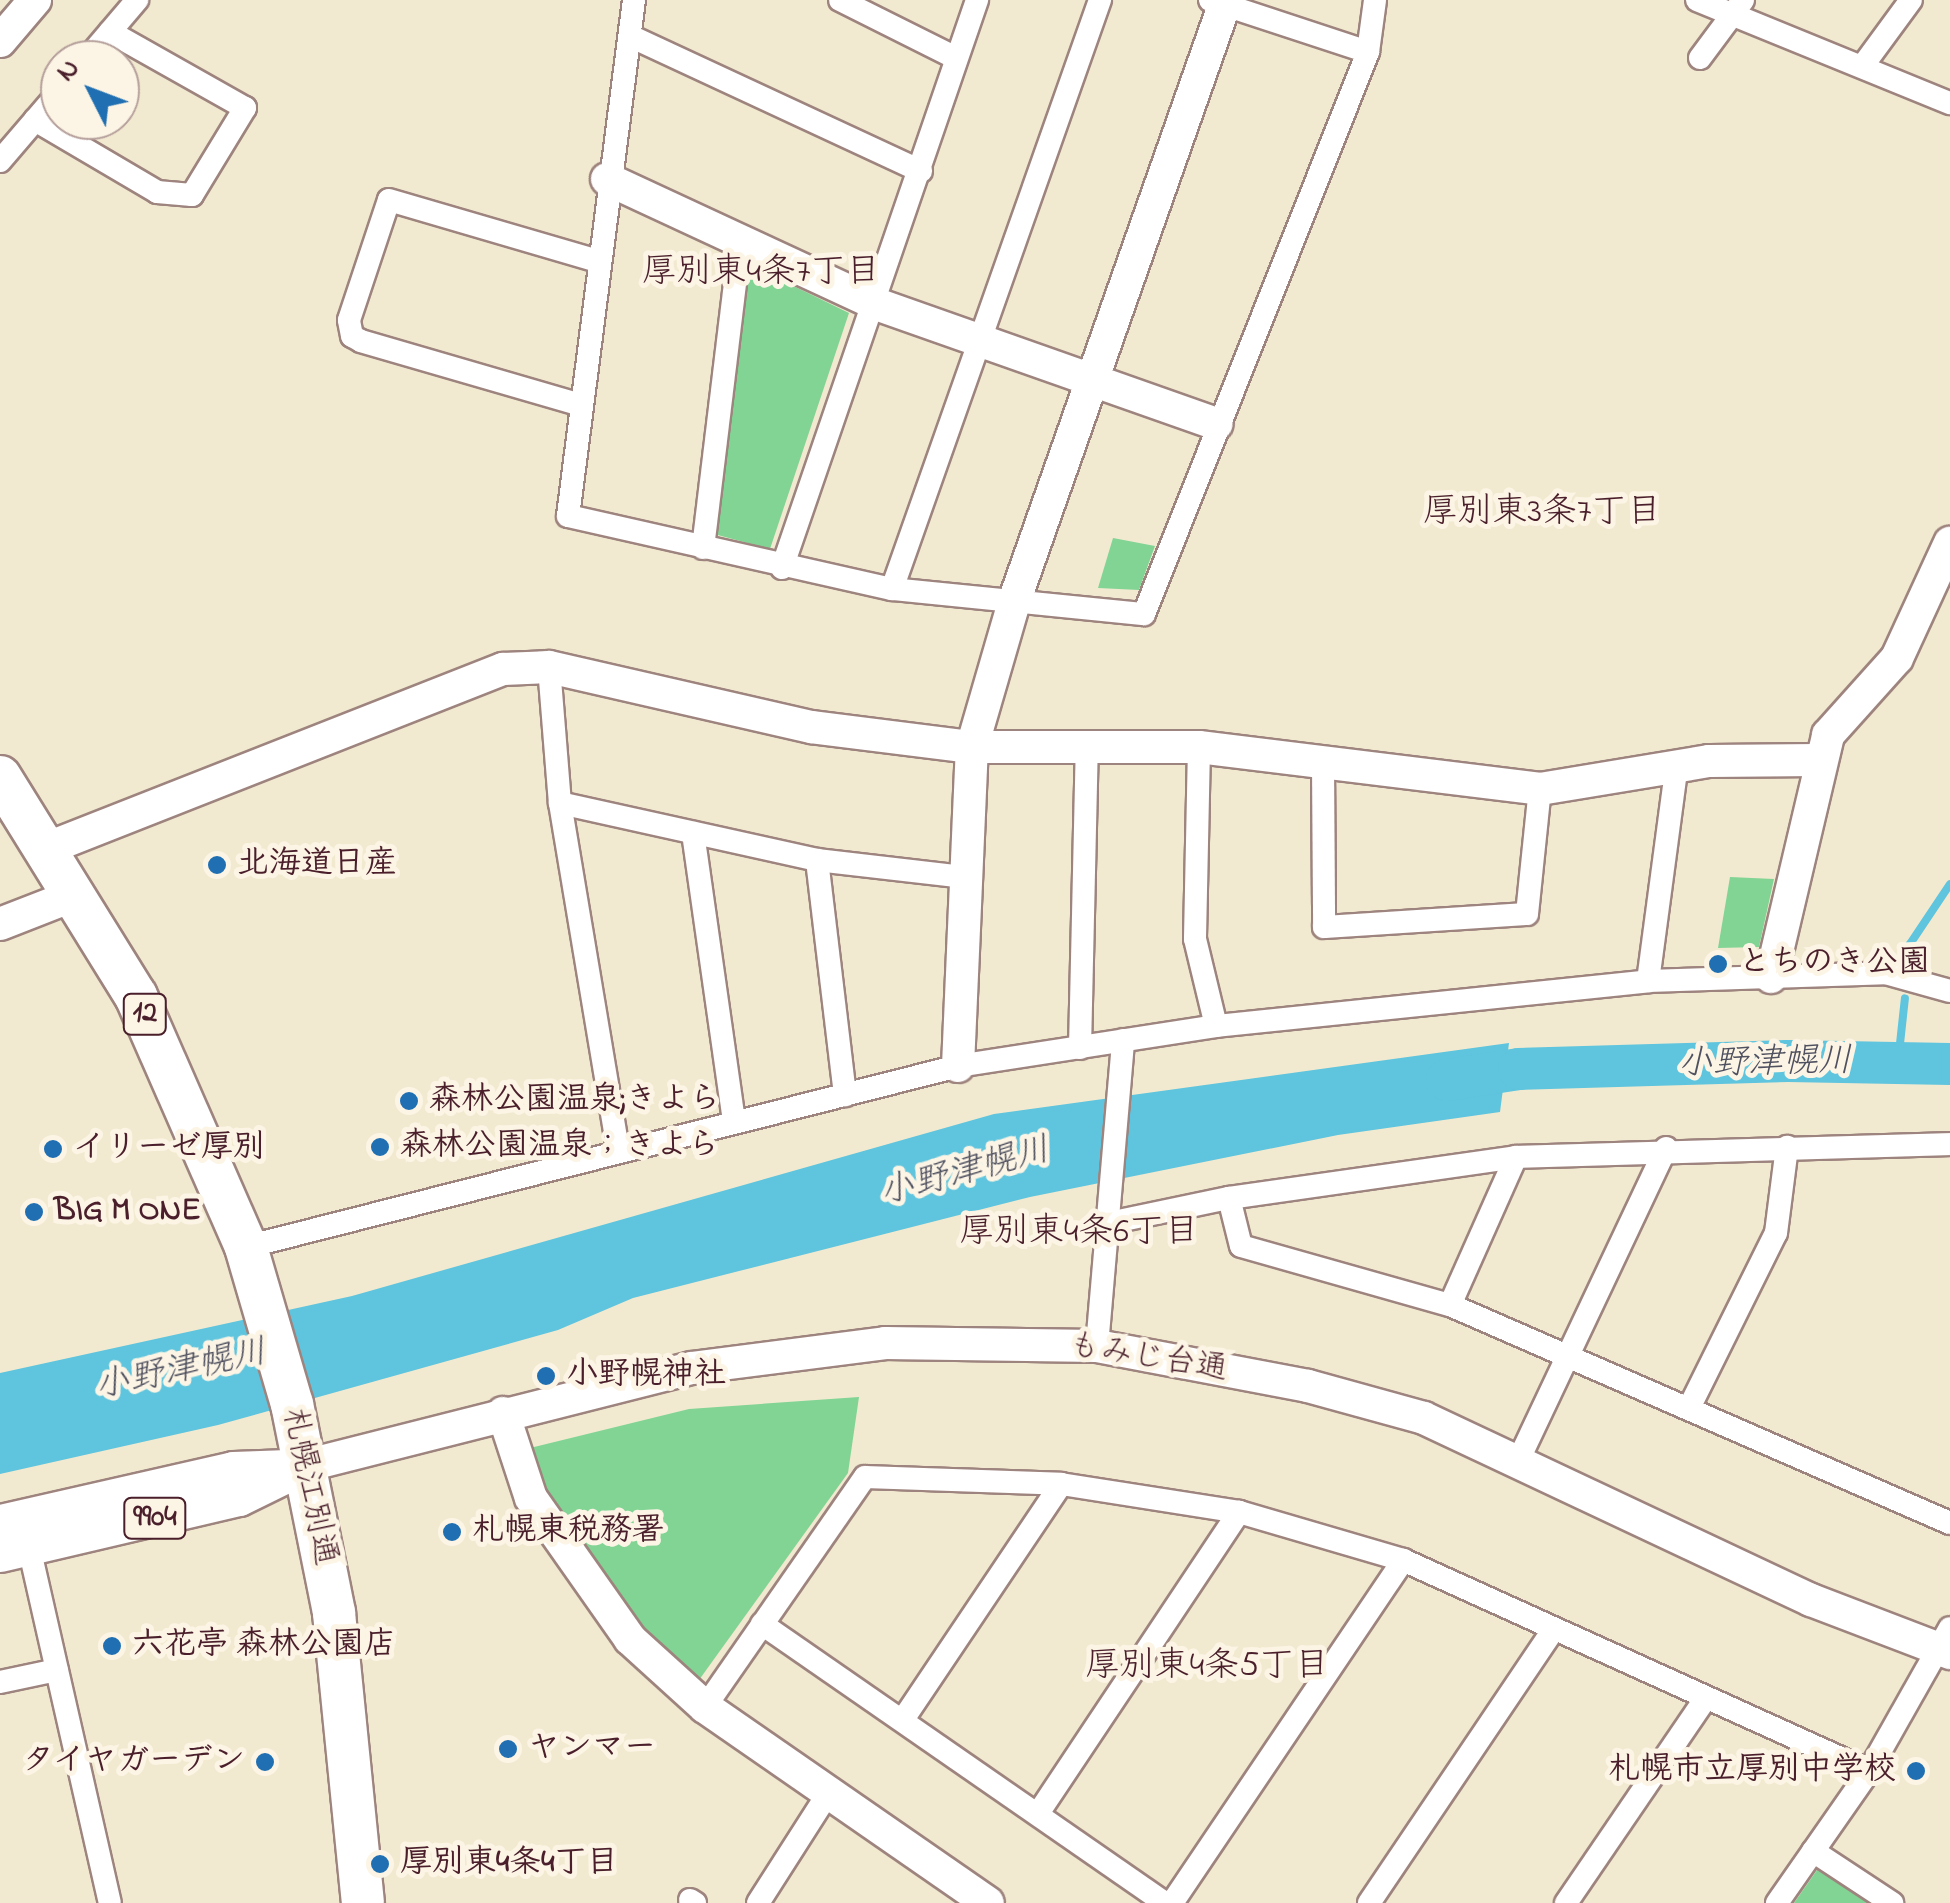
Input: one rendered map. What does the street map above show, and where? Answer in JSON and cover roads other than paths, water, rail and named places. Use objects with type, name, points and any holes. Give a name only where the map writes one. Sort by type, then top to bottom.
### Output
[{"type":"highway","name":"札幌江別通","points":[[0,777],[77,894],[142,1007],[249,1259],[292,1404],[334,1614],[364,1903]]},
{"type":"main road","name":"9904","points":[[0,1522],[233,1469],[304,1466]]},
{"type":"main road","name":"9904","points":[[14,1550],[239,1498],[304,1466]]},
{"type":"street","points":[[0,41],[34,0]]},
{"type":"street","points":[[103,40],[137,0]]},
{"type":"street","points":[[840,0],[956,58]]},
{"type":"street","points":[[782,568],[876,304],[977,0]]},
{"type":"street","points":[[892,588],[1100,0]]},
{"type":"street","points":[[628,4],[630,36],[607,179],[568,516],[782,568],[892,588],[1144,614],[1216,424],[1368,52],[1375,0]]},
{"type":"street","points":[[1697,0],[1738,8],[1950,102]]},
{"type":"street","points":[[1864,64],[1910,0]]},
{"type":"street","points":[[958,1066],[963,877],[972,746],[1014,599],[1094,383],[1220,2],[1368,52]]},
{"type":"street","points":[[1700,58],[1738,8]]},
{"type":"street","points":[[35,120],[157,192],[192,196],[244,108],[110,32]]},
{"type":"street","points":[[630,36],[920,171]]},
{"type":"street","points":[[0,161],[40,114]]},
{"type":"street","points":[[607,179],[876,304],[1216,424]]},
{"type":"street","points":[[580,405],[360,341],[352,336],[349,320],[389,200],[598,261]]},
{"type":"street","points":[[703,548],[740,240]]},
{"type":"street","points":[[1771,977],[1818,760],[1828,735],[1897,658],[1950,543]]},
{"type":"street","points":[[48,848],[503,668],[548,667],[811,727],[972,746],[1199,746],[1540,790],[1677,765],[1818,760]]},
{"type":"street","points":[[548,667],[560,804],[618,1150]]},
{"type":"street","points":[[1080,1048],[1087,745]]},
{"type":"street","points":[[1199,746],[1195,939],[1216,1026]]},
{"type":"street","points":[[1324,764],[1324,927],[1527,914],[1540,790]]},
{"type":"street","points":[[1648,980],[1677,765]]},
{"type":"street","points":[[560,804],[816,860],[963,877]]},
{"type":"street","points":[[694,833],[734,1120]]},
{"type":"street","points":[[816,860],[844,1095]]},
{"type":"street","points":[[0,924],[77,894]]},
{"type":"street","points":[[249,1259],[508,1179],[734,1120],[958,1066],[1123,1040],[1216,1026],[1648,980],[1885,973],[1950,991]]},
{"type":"street","points":[[1097,1346],[1123,1040]]},
{"type":"street","points":[[1109,1224],[1229,1198],[1516,1157],[1666,1148],[1950,1144]]},
{"type":"street","points":[[1689,1408],[1776,1233],[1787,1147]]},
{"type":"street","points":[[1520,1459],[1666,1148]]},
{"type":"street","points":[[1450,1305],[1516,1157]]},
{"type":"street","points":[[1229,1198],[1242,1246],[1450,1305],[1950,1523]]},
{"type":"street","name":"もみじ台通","points":[[304,1466],[690,1368],[885,1344],[1097,1346],[1308,1386],[1424,1418],[1520,1459],[1811,1600],[1947,1644]]},
{"type":"street","points":[[503,1413],[531,1498],[630,1639],[705,1708],[988,1903]]},
{"type":"street","points":[[705,1708],[866,1477],[1060,1484],[1239,1512],[1403,1560],[1868,1771]]},
{"type":"street","points":[[904,1718],[1060,1484]]},
{"type":"street","points":[[1039,1812],[1239,1512]]},
{"type":"street","points":[[14,1550],[57,1670],[110,1903]]},
{"type":"street","points":[[762,1624],[1169,1903],[1403,1560]]},
{"type":"street","points":[[1369,1903],[1554,1630]]},
{"type":"street","points":[[1778,1903],[1868,1771],[1947,1644]]},
{"type":"street","points":[[0,1682],[57,1670]]},
{"type":"street","points":[[1566,1903],[1706,1698]]},
{"type":"street","points":[[758,1903],[827,1795]]},
{"type":"street","points":[[1813,1851],[1892,1903]]},
{"type":"water","points":[[1509,1043],[1500,1112],[1338,1135],[1030,1197],[633,1298],[558,1330],[218,1425],[0,1474],[0,1373],[352,1296],[994,1114]]},
{"type":"waterway","points":[[1908,960],[1910,944],[1950,884]]},
{"type":"waterway","points":[[1898,1062],[1905,998]]},
{"type":"waterway","name":"小野津幌川","points":[[1447,1080],[1519,1069],[1788,1061],[1950,1064]]},
{"type":"place","name":"北海道日産","points":[[217,865]]},
{"type":"place","name":"とちのき公園","points":[[1718,964]]},
{"type":"place","name":"森林公園温泉;きよら","points":[[409,1101]]},
{"type":"place","name":"森林公園温泉；きよら","points":[[380,1147]]},
{"type":"place","name":"イリーゼ厚別","points":[[53,1149]]},
{"type":"place","name":"BIG M ONE","points":[[34,1212]]},
{"type":"place","name":"小野幌神社","points":[[546,1376]]},
{"type":"place","name":"札幌東税務署","points":[[452,1532]]},
{"type":"place","name":"六花亭 森林公園店","points":[[112,1646]]},
{"type":"place","name":"ヤンマー","points":[[508,1749]]},
{"type":"place","name":"タイヤガーデン","points":[[265,1762]]},
{"type":"place","name":"札幌市立厚別中学校","points":[[1916,1771]]},
{"type":"place","name":"厚別東4条4丁目","points":[[380,1864]]},
{"type":"district","name":"厚別東4条7丁目","points":[[761,273]]},
{"type":"district","name":"厚別東3条7丁目","points":[[1542,513]]},
{"type":"district","name":"厚別東4条6丁目","points":[[1079,1233]]},
{"type":"district","name":"厚別東4条5丁目","points":[[1207,1667]]}]
